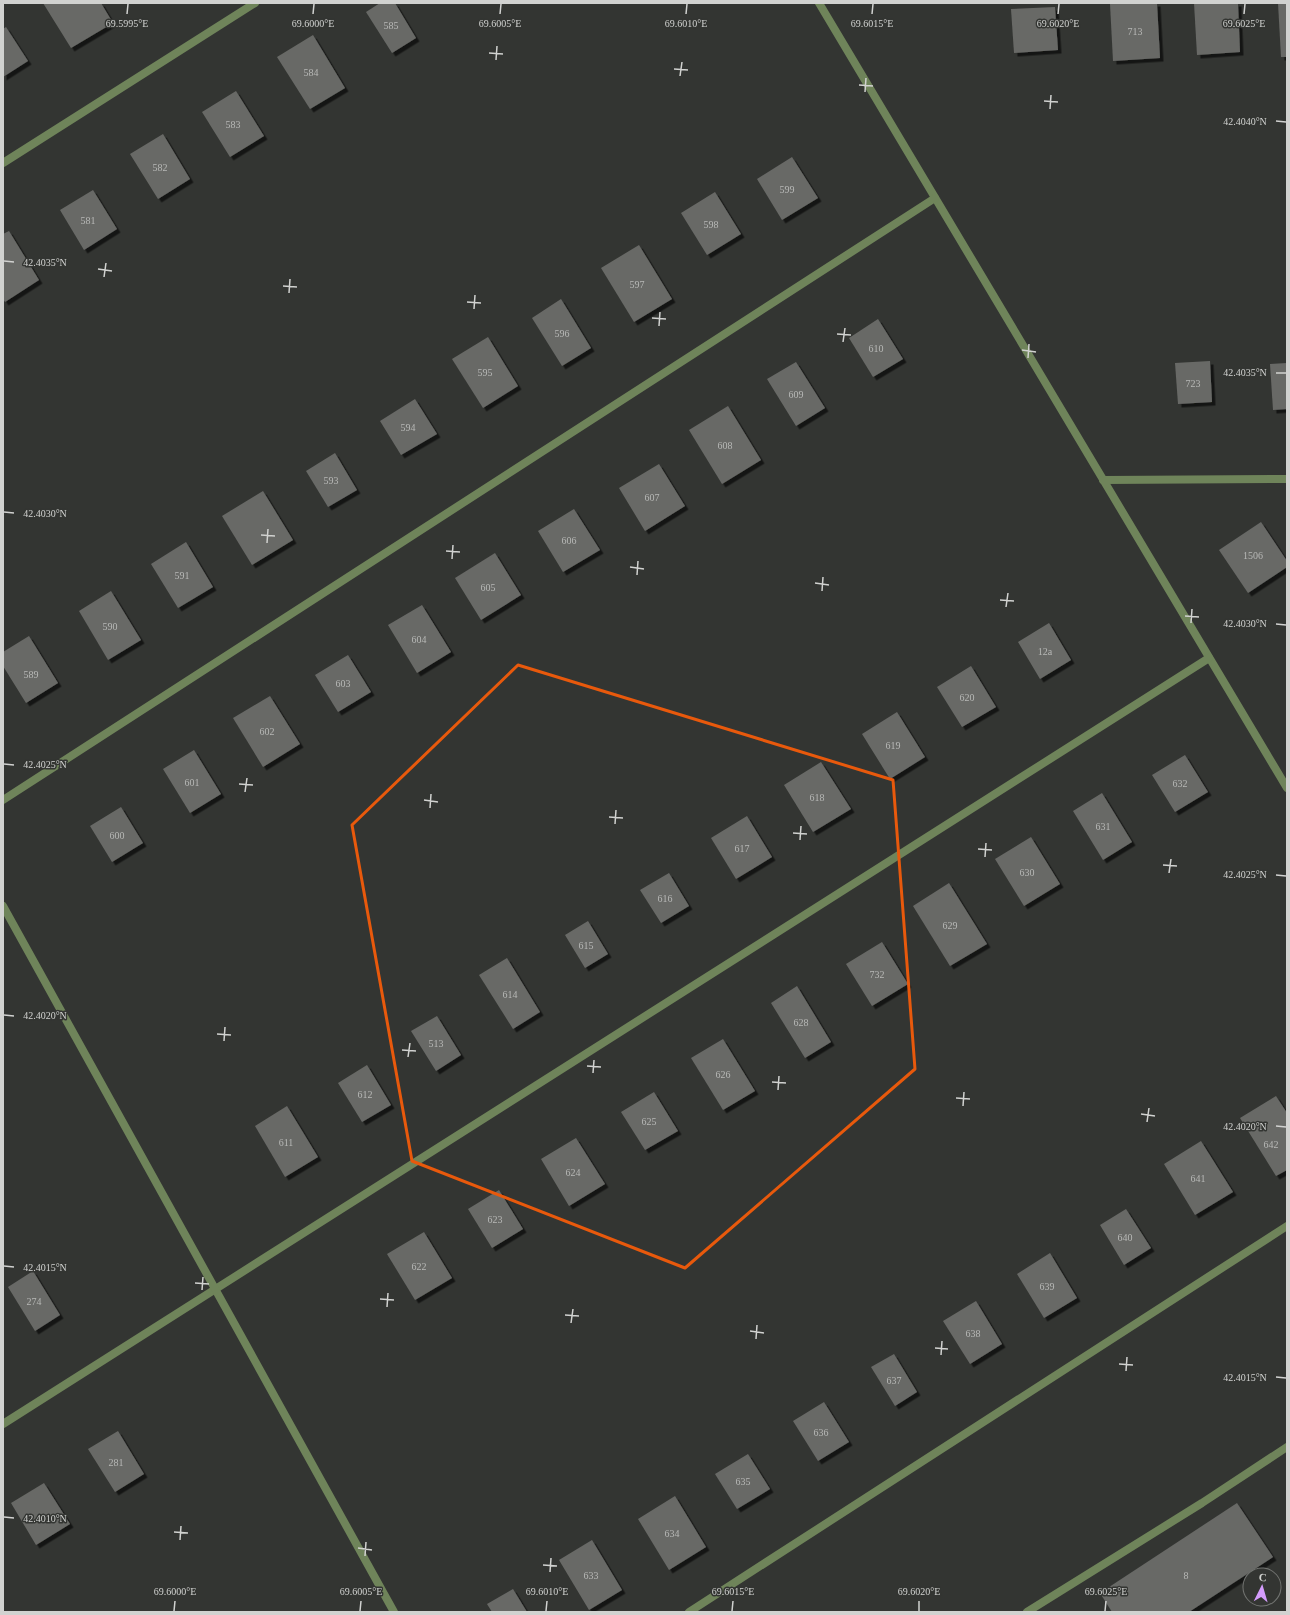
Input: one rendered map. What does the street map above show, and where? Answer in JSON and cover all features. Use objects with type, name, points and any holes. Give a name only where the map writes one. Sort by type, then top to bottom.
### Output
[{"type":"street","points":[[3,163],[255,3]]},
{"type":"street","points":[[819,3],[1287,788]]},
{"type":"street","points":[[3,800],[935,198]]},
{"type":"street","points":[[1104,480],[1287,478]]},
{"type":"street","points":[[3,1424],[1209,658]]},
{"type":"street","points":[[3,906],[394,1612]]},
{"type":"street","points":[[689,1612],[1287,1226]]},
{"type":"street","points":[[1027,1612],[1202,1503],[1287,1447]]},
{"type":"highlighted area","points":[[518,665],[893,780],[915,1069],[685,1268],[412,1161],[352,825]]},
{"type":"building","points":[[43,3],[101,3],[113,23],[71,48]]},
{"type":"building","points":[[380,3],[395,3],[416,38],[392,53],[366,12]]},
{"type":"building","points":[[1157,3],[1160,58],[1113,61],[1110,4]]},
{"type":"building","points":[[1194,3],[1238,3],[1240,52],[1197,55]]},
{"type":"building","points":[[1278,3],[1287,3],[1287,57],[1281,57]]},
{"type":"building","points":[[1055,7],[1058,50],[1014,53],[1011,9]]},
{"type":"building","points":[[6,27],[28,61],[3,77],[3,29]]},
{"type":"building","points":[[313,35],[345,88],[310,109],[277,57]]},
{"type":"building","points":[[236,91],[264,136],[230,157],[202,112]]},
{"type":"building","points":[[163,134],[190,179],[158,199],[130,154]]},
{"type":"building","points":[[792,157],[818,198],[782,220],[757,179]]},
{"type":"building","points":[[93,190],[117,229],[84,250],[60,210]]},
{"type":"building","points":[[715,192],[741,234],[707,255],[681,213]]},
{"type":"building","points":[[9,231],[39,280],[5,302],[3,299],[3,234]]},
{"type":"building","points":[[639,245],[672,299],[634,322],[601,268]]},
{"type":"building","points":[[561,299],[591,348],[562,366],[532,318]]},
{"type":"building","points":[[878,319],[903,359],[873,377],[849,338]]},
{"type":"building","points":[[488,337],[518,386],[483,408],[452,359]]},
{"type":"building","points":[[1210,361],[1212,402],[1178,404],[1175,363]]},
{"type":"building","points":[[796,362],[825,408],[796,426],[767,379]]},
{"type":"building","points":[[1287,363],[1287,409],[1273,410],[1270,364]]},
{"type":"building","points":[[415,399],[437,434],[401,455],[380,421]]},
{"type":"building","points":[[728,406],[761,460],[722,484],[689,430]]},
{"type":"building","points":[[335,453],[357,490],[328,507],[306,471]]},
{"type":"building","points":[[659,464],[685,506],[645,531],[619,488]]},
{"type":"building","points":[[263,491],[293,540],[252,565],[222,516]]},
{"type":"building","points":[[574,509],[600,550],[563,572],[538,531]]},
{"type":"building","points":[[1261,522],[1287,561],[1287,567],[1248,593],[1219,550]]},
{"type":"building","points":[[186,542],[213,587],[178,608],[151,564]]},
{"type":"building","points":[[495,553],[521,595],[481,620],[455,578]]},
{"type":"building","points":[[111,591],[141,640],[108,660],[79,611]]},
{"type":"building","points":[[422,605],[451,652],[417,673],[388,625]]},
{"type":"building","points":[[1049,623],[1071,660],[1040,679],[1018,642]]},
{"type":"building","points":[[29,636],[58,683],[26,703],[3,666],[3,652]]},
{"type":"building","points":[[348,655],[371,692],[338,712],[315,675]]},
{"type":"building","points":[[971,666],[996,707],[962,727],[937,687]]},
{"type":"building","points":[[270,696],[300,744],[263,767],[233,718]]},
{"type":"building","points":[[897,712],[925,757],[890,779],[862,734]]},
{"type":"building","points":[[194,750],[221,794],[190,813],[163,769]]},
{"type":"building","points":[[1185,755],[1208,792],[1175,812],[1152,775]]},
{"type":"building","points":[[821,762],[851,809],[813,832],[784,785]]},
{"type":"building","points":[[1102,793],[1132,842],[1103,860],[1073,811]]},
{"type":"building","points":[[121,807],[143,843],[112,862],[90,826]]},
{"type":"building","points":[[747,816],[772,857],[736,879],[711,838]]},
{"type":"building","points":[[1031,837],[1060,884],[1024,906],[995,859]]},
{"type":"building","points":[[669,873],[689,906],[661,923],[640,890]]},
{"type":"building","points":[[949,883],[987,944],[950,966],[913,906]]},
{"type":"building","points":[[588,921],[608,954],[585,968],[565,935]]},
{"type":"building","points":[[882,942],[908,984],[872,1006],[846,964]]},
{"type":"building","points":[[507,958],[540,1012],[513,1029],[479,975]]},
{"type":"building","points":[[797,986],[831,1042],[805,1058],[771,1003]]},
{"type":"building","points":[[437,1016],[461,1055],[436,1071],[411,1031]]},
{"type":"building","points":[[723,1039],[755,1091],[723,1110],[691,1058]]},
{"type":"building","points":[[367,1065],[391,1105],[362,1122],[338,1083]]},
{"type":"building","points":[[654,1092],[678,1131],[645,1150],[621,1112]]},
{"type":"building","points":[[1276,1096],[1287,1113],[1287,1170],[1276,1176],[1240,1118]]},
{"type":"building","points":[[287,1106],[318,1157],[285,1177],[255,1126]]},
{"type":"building","points":[[576,1138],[605,1184],[569,1206],[541,1159]]},
{"type":"building","points":[[1201,1141],[1233,1192],[1195,1215],[1164,1164]]},
{"type":"building","points":[[499,1190],[523,1229],[492,1248],[468,1209]]},
{"type":"building","points":[[1126,1209],[1151,1248],[1124,1265],[1100,1225]]},
{"type":"building","points":[[424,1232],[452,1278],[415,1300],[387,1254]]},
{"type":"building","points":[[1050,1253],[1077,1298],[1044,1318],[1017,1274]]},
{"type":"building","points":[[33,1271],[60,1315],[35,1331],[8,1287]]},
{"type":"building","points":[[976,1301],[1002,1344],[970,1364],[943,1321]]},
{"type":"building","points":[[894,1354],[917,1392],[895,1406],[871,1367]]},
{"type":"building","points":[[824,1402],[849,1442],[818,1461],[793,1421]]},
{"type":"building","points":[[118,1431],[144,1474],[115,1492],[88,1449]]},
{"type":"building","points":[[748,1454],[770,1489],[737,1509],[715,1474]]},
{"type":"building","points":[[44,1483],[70,1524],[36,1545],[11,1503]]},
{"type":"building","points":[[675,1496],[706,1547],[669,1570],[638,1519]]},
{"type":"building","points":[[1237,1503],[1273,1557],[1258,1567],[1242,1567],[1242,1577],[1189,1612],[1112,1612],[1100,1593]]},
{"type":"building","points":[[592,1540],[622,1590],[589,1610],[559,1560]]},
{"type":"building","points":[[513,1589],[527,1612],[492,1612],[487,1604]]}]
